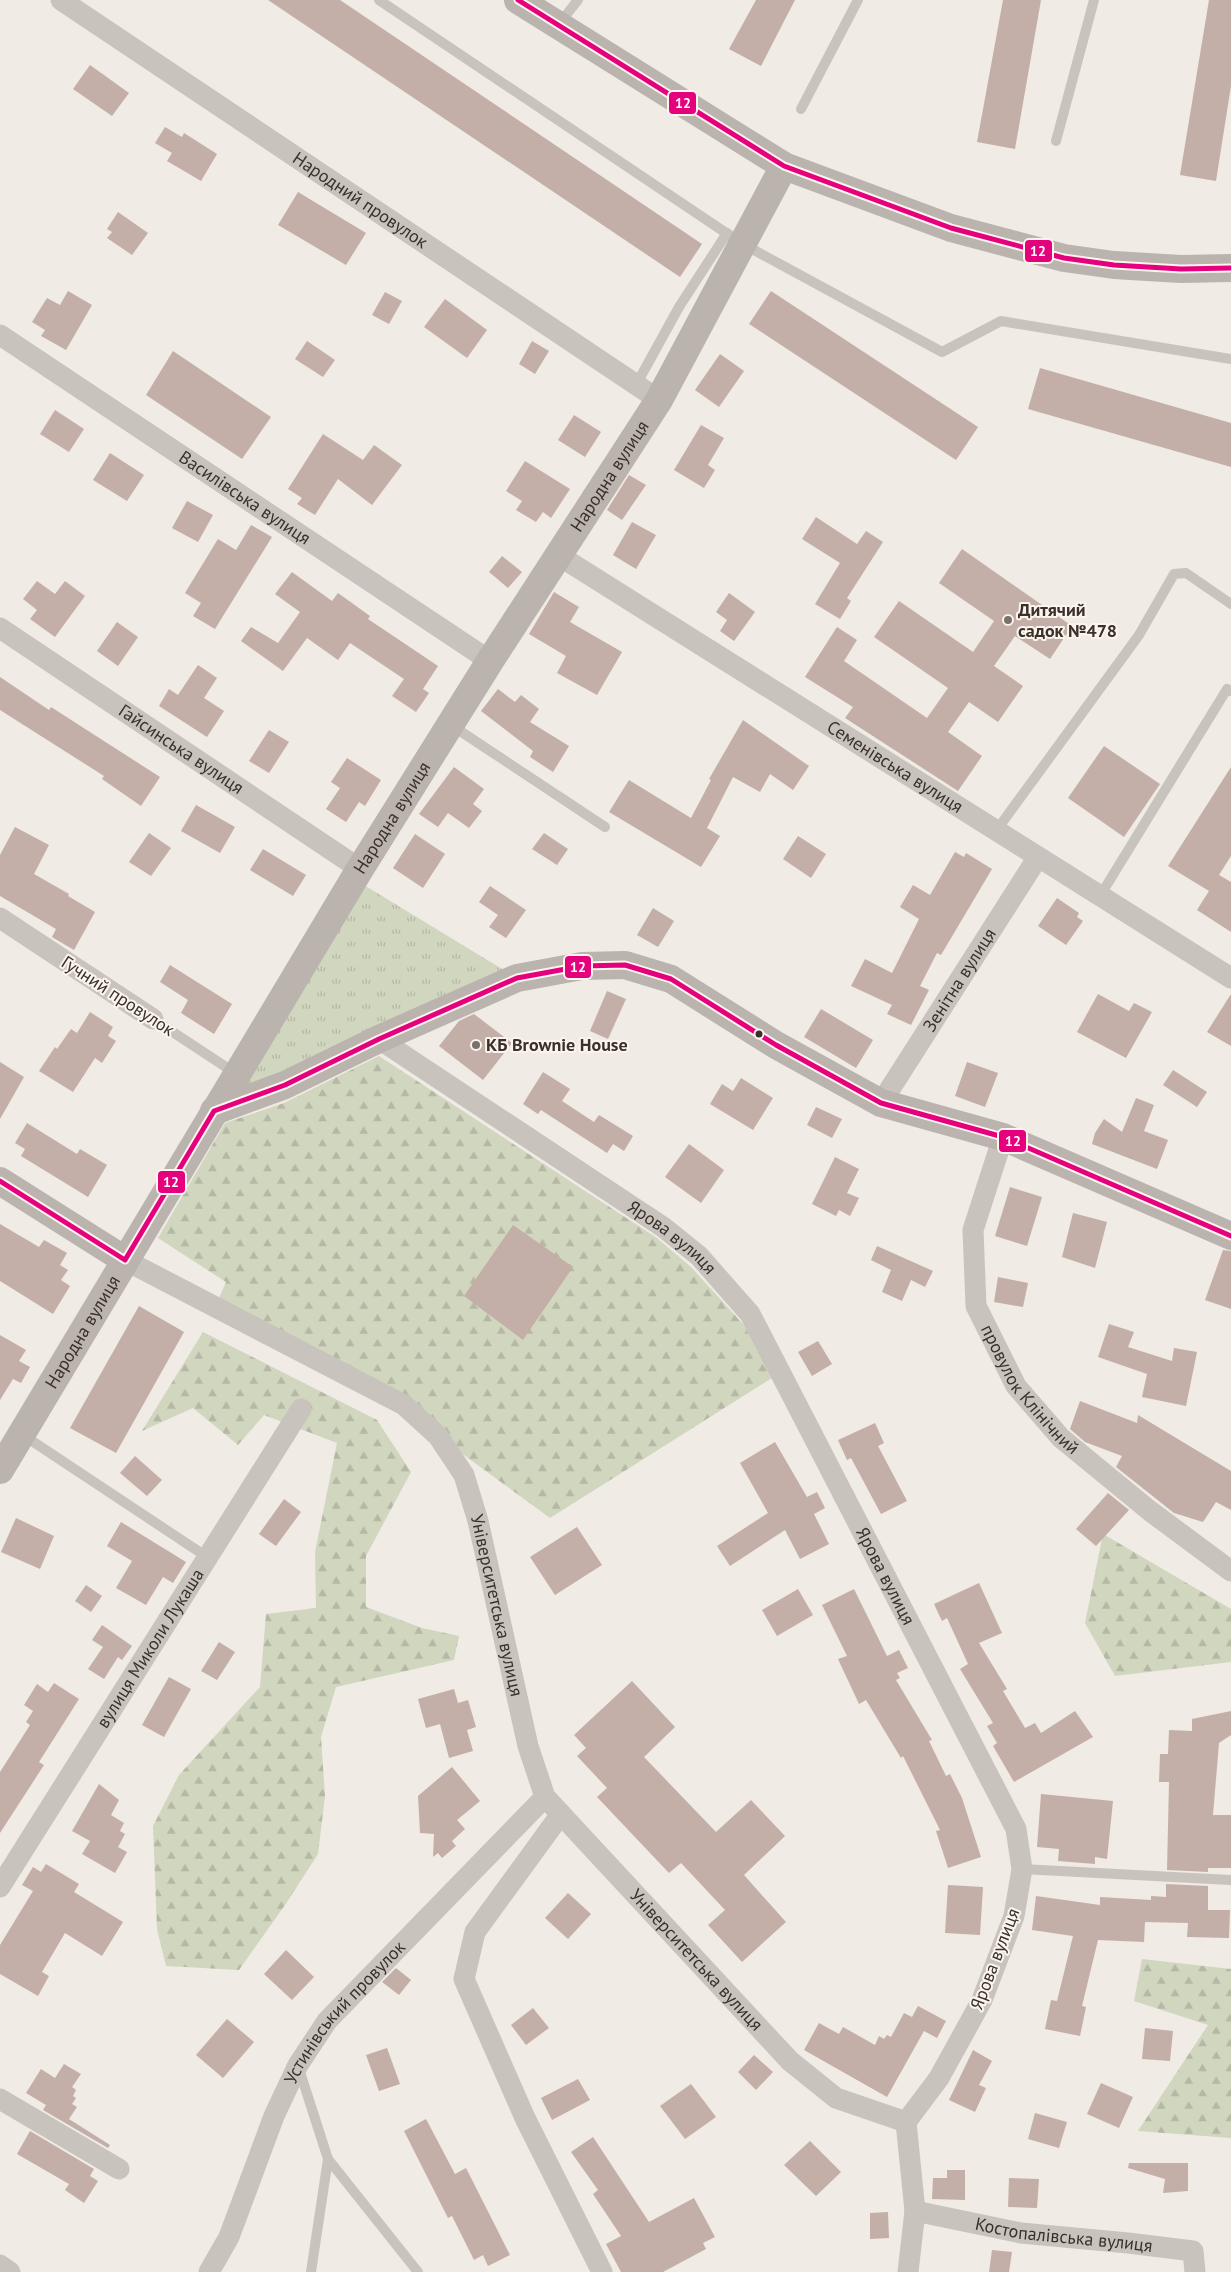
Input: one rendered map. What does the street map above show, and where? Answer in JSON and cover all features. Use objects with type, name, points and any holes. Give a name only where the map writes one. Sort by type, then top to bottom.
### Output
[{"type":"street","name":"Народний провулок","points":[[60,0],[650,394]]},
{"type":"street","points":[[518,0],[784,166],[951,228],[1064,258],[1114,265],[1181,269],[1231,268]]},
{"type":"street","name":"Народна вулиця","points":[[0,1470],[360,869],[490,660],[558,555],[650,394],[734,238],[784,166]]},
{"type":"street","name":"Василівська вулиця","points":[[0,335],[490,660]]},
{"type":"street","name":"Семенівська вулиця","points":[[558,555],[1231,978]]},
{"type":"street","name":"Гайсинська вулиця","points":[[0,628],[360,869]]},
{"type":"street","name":"Зенітна вулиця","points":[[882,1103],[1038,857]]},
{"type":"street","name":"Гучний провулок","points":[[0,918],[153,1019]]},
{"type":"street","points":[[214,1111],[285,1085],[379,1039],[517,978],[582,966],[625,964],[671,979],[776,1045],[882,1103],[1003,1137],[1231,1236]]},
{"type":"street","name":"Ярова вулиця","points":[[379,1039],[663,1226],[699,1256],[750,1314],[1016,1830],[1022,1869],[1014,1916],[982,2000],[939,2078],[906,2122]]},
{"type":"street","name":"провулок Клінічний","points":[[1003,1137],[973,1230],[976,1306],[1016,1386],[1061,1438],[1150,1511],[1231,1571]]},
{"type":"street","name":"Університетська вулиця","points":[[0,1181],[125,1260],[404,1405],[438,1436],[464,1475],[478,1521],[528,1746],[545,1797],[790,2061],[836,2098],[906,2122]]},
{"type":"street","name":"вулиця Миколи Лукаша","points":[[0,1887],[301,1409]]},
{"type":"street","name":"Устинівський провулок","points":[[209,2272],[229,2238],[274,2116],[298,2065],[327,2021],[545,1797]]},
{"type":"street","points":[[561,1814],[475,1932],[464,1979],[524,2118],[602,2272]]},
{"type":"street","points":[[0,2099],[119,2169]]},
{"type":"street","points":[[906,2122],[915,2212],[908,2272]]},
{"type":"street","name":"Костопалівська вулиця","points":[[915,2212],[1021,2233],[1128,2242],[1193,2252],[1195,2272]]},
{"type":"street","points":[[0,2265],[10,2272]]},
{"type":"lane","points":[[379,0],[734,238],[942,352],[1001,321],[1231,359]]},
{"type":"lane","points":[[557,26],[578,0]]},
{"type":"lane","points":[[801,109],[858,0]]},
{"type":"lane","points":[[1056,141],[1094,0]]},
{"type":"lane","points":[[996,831],[1140,634],[1174,574],[1186,573],[1231,604]]},
{"type":"lane","points":[[1100,896],[1227,689],[1231,691]]},
{"type":"lane","points":[[450,725],[605,827]]},
{"type":"lane","name":"Гучний провулок","points":[[153,1019],[236,1074]]},
{"type":"lane","points":[[22,1435],[207,1557]]},
{"type":"lane","points":[[1022,1869],[1230,1880]]},
{"type":"lane","points":[[298,2065],[328,2160],[418,2272]]},
{"type":"lane","points":[[310,2272],[328,2160]]},
{"type":"green space","points":[[354,879],[517,978],[214,1111]]},
{"type":"green space","points":[[379,1056],[657,1238],[691,1267],[744,1325],[772,1378],[550,1518],[438,1436],[215,1307],[226,1282],[158,1238],[225,1123],[284,1103]]},
{"type":"green space","points":[[203,1332],[377,1420],[411,1472],[366,1556],[366,1607],[422,1628],[459,1636],[454,1660],[336,1687],[321,1737],[325,1796],[318,1854],[239,1970],[166,1966],[157,1929],[153,1826],[179,1775],[260,1687],[266,1614],[316,1608],[315,1552],[337,1443],[264,1415],[238,1445],[193,1408],[142,1431]]},
{"type":"green space","points":[[1103,1534],[1231,1609],[1231,1662],[1115,1676],[1085,1623]]},
{"type":"green space","points":[[1142,1959],[1231,1969],[1231,2138],[1138,2131],[1208,2025],[1134,2001]]},
{"type":"building","points":[[268,0],[340,0],[702,244],[680,277]]},
{"type":"building","points":[[756,0],[795,0],[761,66],[729,49]]},
{"type":"building","points":[[1003,0],[1041,0],[1015,149],[977,142]]},
{"type":"building","points":[[1209,0],[1231,0],[1231,86],[1216,181],[1180,175]]},
{"type":"building","points":[[90,65],[129,93],[112,116],[73,89]]},
{"type":"building","points":[[165,127],[182,137],[184,133],[217,154],[201,181],[167,161],[172,153],[155,143]]},
{"type":"building","points":[[298,192],[366,233],[346,265],[278,225]]},
{"type":"building","points":[[118,212],[148,233],[132,255],[107,238],[112,232],[107,229]]},
{"type":"building","points":[[68,291],[92,305],[66,350],[41,336],[45,330],[32,322],[47,298],[60,305]]},
{"type":"building","points":[[771,291],[978,427],[956,460],[749,324]]},
{"type":"building","points":[[385,292],[402,301],[389,324],[372,315]]},
{"type":"building","points":[[445,299],[487,330],[467,358],[424,327]]},
{"type":"building","points":[[307,341],[335,360],[323,377],[295,359]]},
{"type":"building","points":[[532,341],[549,351],[535,374],[519,364]]},
{"type":"building","points":[[173,351],[271,417],[242,459],[146,395]]},
{"type":"building","points":[[720,354],[744,371],[719,407],[695,390]]},
{"type":"building","points":[[1040,368],[1231,423],[1231,467],[1028,409]]},
{"type":"building","points":[[55,410],[84,429],[69,452],[40,434]]},
{"type":"building","points":[[574,415],[601,432],[585,457],[558,440]]},
{"type":"building","points":[[701,425],[724,438],[708,465],[715,470],[704,488],[674,470]]},
{"type":"building","points":[[323,434],[363,460],[374,445],[402,465],[372,505],[338,479],[315,515],[297,504],[302,498],[288,489]]},
{"type":"building","points":[[110,453],[144,475],[127,501],[93,480]]},
{"type":"building","points":[[525,461],[570,489],[551,518],[543,512],[536,522],[516,510],[522,501],[506,491]]},
{"type":"building","points":[[629,475],[646,485],[622,520],[607,510]]},
{"type":"building","points":[[187,501],[213,515],[198,542],[172,528]]},
{"type":"building","points":[[816,517],[857,544],[866,531],[883,542],[847,598],[851,601],[840,619],[815,604],[840,563],[802,539]]},
{"type":"building","points":[[632,522],[656,535],[636,569],[613,555]]},
{"type":"building","points":[[251,525],[272,537],[215,629],[193,616],[201,603],[185,593],[218,539],[236,550]]},
{"type":"building","points":[[962,549],[1072,626],[1050,659],[1015,636],[994,666],[1023,686],[998,722],[969,702],[948,732],[982,756],[958,791],[845,718],[853,707],[805,677],[837,627],[857,640],[844,661],[927,718],[948,688],[874,637],[899,601],[973,652],[994,621],[939,583]]},
{"type":"building","points":[[502,556],[522,572],[508,588],[489,572]]},
{"type":"building","points":[[292,572],[332,601],[338,593],[370,616],[368,619],[438,666],[423,689],[429,693],[416,712],[392,696],[404,679],[350,643],[338,660],[307,638],[283,671],[241,641],[251,627],[278,643],[300,612],[275,594]]},
{"type":"building","points":[[37,581],[55,594],[65,581],[85,596],[55,637],[30,619],[37,610],[23,599]]},
{"type":"building","points":[[554,592],[579,607],[570,622],[622,652],[597,695],[557,673],[566,656],[529,634]]},
{"type":"building","points":[[729,593],[755,612],[734,641],[720,631],[727,620],[716,612]]},
{"type":"building","points":[[117,622],[138,637],[118,666],[97,651]]},
{"type":"building","points":[[198,665],[217,678],[204,698],[224,711],[207,737],[159,706],[169,689],[178,695]]},
{"type":"building","points":[[0,677],[49,710],[51,707],[160,777],[141,806],[102,779],[104,776],[0,710]]},
{"type":"building","points":[[498,689],[515,702],[521,695],[539,709],[530,722],[569,746],[553,772],[530,757],[533,751],[481,711]]},
{"type":"building","points":[[743,720],[809,766],[793,790],[770,774],[760,792],[733,777],[707,828],[720,836],[701,867],[609,812],[629,780],[691,818],[711,780],[709,779]]},
{"type":"building","points":[[269,730],[289,742],[269,773],[249,761]]},
{"type":"building","points":[[1104,746],[1160,784],[1124,837],[1068,798]]},
{"type":"building","points":[[347,758],[381,780],[365,806],[359,802],[346,822],[326,809],[340,788],[331,782]]},
{"type":"building","points":[[454,767],[484,789],[473,804],[482,811],[469,828],[448,813],[438,827],[419,814]]},
{"type":"building","points":[[1231,767],[1231,856],[1219,875],[1231,882],[1231,932],[1197,910],[1209,891],[1168,866]]},
{"type":"building","points":[[196,805],[235,827],[220,853],[181,831]]},
{"type":"building","points":[[15,827],[49,845],[34,874],[69,894],[68,896],[95,912],[74,950],[52,937],[56,929],[0,896],[0,855]]},
{"type":"building","points":[[149,833],[171,848],[151,876],[129,862]]},
{"type":"building","points":[[544,833],[568,849],[557,865],[532,849]]},
{"type":"building","points":[[415,834],[445,854],[423,888],[393,868]]},
{"type":"building","points":[[798,836],[826,854],[811,878],[783,859]]},
{"type":"building","points":[[263,849],[306,875],[293,896],[250,870]]},
{"type":"building","points":[[955,852],[964,857],[966,853],[992,869],[941,955],[937,953],[920,986],[929,990],[911,1025],[887,1014],[892,1005],[851,986],[865,959],[892,973],[919,919],[900,907],[913,885],[930,895]]},
{"type":"building","points":[[490,886],[526,910],[506,938],[489,927],[498,915],[479,902]]},
{"type":"building","points":[[1057,898],[1079,913],[1077,917],[1083,921],[1066,945],[1038,926]]},
{"type":"building","points":[[653,908],[674,921],[658,947],[637,935]]},
{"type":"building","points":[[170,965],[232,1004],[214,1034],[181,1013],[188,1000],[160,982]]},
{"type":"building","points":[[607,991],[626,999],[608,1039],[590,1031]]},
{"type":"building","points":[[1098,994],[1129,1011],[1134,1003],[1152,1012],[1126,1058],[1077,1032]]},
{"type":"building","points":[[1231,994],[1231,1046],[1207,1032]]},
{"type":"building","points":[[821,1009],[873,1040],[856,1068],[804,1037]]},
{"type":"building","points":[[90,1012],[113,1027],[108,1036],[116,1041],[102,1063],[95,1058],[73,1092],[39,1071],[55,1047],[57,1049],[71,1029],[77,1033]]},
{"type":"building","name":"КБ Brownie House","points":[[474,1014],[512,1043],[483,1080],[439,1046],[459,1021]]},
{"type":"building","points":[[0,1062],[24,1077],[0,1119]]},
{"type":"building","points":[[967,1062],[998,1073],[985,1107],[955,1096]]},
{"type":"building","points":[[1173,1070],[1207,1092],[1197,1107],[1163,1085]]},
{"type":"building","points":[[543,1072],[570,1089],[562,1101],[594,1122],[599,1115],[633,1136],[624,1151],[613,1144],[607,1153],[541,1110],[538,1114],[523,1104]]},
{"type":"building","points":[[741,1078],[773,1098],[753,1130],[710,1104],[722,1084],[733,1091]]},
{"type":"building","points":[[1136,1098],[1154,1105],[1144,1131],[1168,1140],[1157,1169],[1092,1144],[1095,1133],[1104,1119],[1122,1132]]},
{"type":"building","points":[[816,1107],[842,1119],[832,1138],[807,1125]]},
{"type":"building","points":[[27,1123],[77,1154],[80,1149],[107,1165],[88,1197],[21,1156],[25,1149],[15,1143]]},
{"type":"building","points":[[689,1144],[724,1170],[701,1203],[665,1177]]},
{"type":"building","points":[[835,1157],[859,1169],[847,1193],[859,1198],[850,1216],[839,1210],[836,1216],[812,1204]]},
{"type":"building","points":[[1010,1187],[1042,1197],[1027,1246],[995,1236]]},
{"type":"building","points":[[1073,1213],[1107,1222],[1095,1268],[1062,1257]]},
{"type":"building","points":[[0,1224],[39,1247],[44,1240],[67,1253],[60,1265],[68,1270],[61,1280],[70,1286],[53,1314],[0,1281]]},
{"type":"building","points":[[513,1225],[573,1267],[523,1340],[464,1296]]},
{"type":"building","points":[[877,1246],[933,1271],[925,1287],[911,1280],[902,1301],[882,1292],[891,1270],[871,1260]]},
{"type":"building","points":[[1223,1250],[1231,1251],[1231,1309],[1205,1300]]},
{"type":"building","points":[[998,1277],[1028,1283],[1023,1307],[994,1302]]},
{"type":"building","points":[[139,1306],[184,1332],[116,1453],[70,1428]]},
{"type":"building","points":[[1109,1324],[1134,1332],[1128,1347],[1172,1361],[1174,1348],[1197,1352],[1186,1406],[1142,1397],[1147,1374],[1098,1357]]},
{"type":"building","points":[[0,1335],[26,1350],[19,1361],[30,1367],[21,1383],[13,1379],[0,1400]]},
{"type":"building","points":[[818,1341],[832,1364],[812,1376],[798,1352]]},
{"type":"building","points":[[1080,1401],[1137,1423],[1138,1415],[1231,1471],[1231,1510],[1216,1502],[1203,1522],[1174,1513],[1116,1467],[1122,1456],[1085,1442],[1070,1429]]},
{"type":"building","points":[[875,1423],[884,1443],[878,1446],[907,1501],[881,1514],[851,1458],[847,1460],[838,1440]]},
{"type":"building","points":[[775,1442],[807,1497],[817,1492],[825,1508],[814,1514],[829,1544],[800,1559],[785,1530],[730,1566],[717,1546],[768,1513],[740,1463]]},
{"type":"building","points":[[135,1456],[162,1480],[147,1496],[120,1473]]},
{"type":"building","points":[[1108,1493],[1129,1510],[1096,1546],[1076,1529]]},
{"type":"building","points":[[284,1499],[301,1512],[276,1546],[259,1534]]},
{"type":"building","points":[[16,1518],[54,1536],[40,1569],[1,1552]]},
{"type":"building","points":[[121,1522],[186,1562],[173,1583],[163,1577],[146,1605],[116,1588],[132,1561],[107,1546]]},
{"type":"building","points":[[577,1527],[602,1565],[555,1595],[530,1557]]},
{"type":"building","points":[[979,1583],[1002,1633],[979,1643],[1007,1689],[1003,1691],[1025,1728],[1035,1723],[1041,1733],[1075,1711],[1093,1737],[1014,1782],[993,1746],[997,1743],[987,1726],[993,1723],[960,1669],[968,1664],[947,1618],[942,1621],[934,1604]]},
{"type":"building","points":[[86,1585],[102,1596],[91,1612],[75,1601]]},
{"type":"building","points":[[798,1589],[813,1615],[777,1636],[762,1610]]},
{"type":"building","points":[[854,1589],[887,1656],[899,1650],[908,1668],[897,1673],[900,1678],[896,1680],[932,1740],[929,1741],[946,1776],[950,1774],[962,1798],[981,1857],[948,1868],[936,1831],[940,1830],[903,1756],[901,1758],[866,1700],[859,1704],[838,1659],[847,1656],[822,1605]]},
{"type":"building","points":[[102,1625],[132,1646],[122,1660],[118,1657],[104,1679],[88,1669],[103,1647],[92,1640]]},
{"type":"building","points":[[219,1642],[235,1652],[217,1680],[201,1671]]},
{"type":"building","points":[[169,1677],[191,1689],[164,1737],[142,1725]]},
{"type":"building","points":[[632,1681],[675,1727],[644,1757],[716,1832],[751,1800],[785,1836],[744,1875],[786,1922],[742,1962],[708,1925],[725,1910],[681,1863],[669,1873],[597,1797],[607,1788],[577,1756],[586,1748],[574,1735]]},
{"type":"building","points":[[54,1683],[79,1699],[39,1762],[44,1765],[0,1833],[0,1772],[30,1725],[26,1722],[33,1711],[24,1705],[37,1684],[48,1692]]},
{"type":"building","points":[[454,1689],[458,1703],[468,1700],[476,1727],[467,1730],[473,1751],[449,1758],[440,1724],[426,1728],[418,1699]]},
{"type":"building","points":[[1231,1711],[1231,1735],[1219,1743],[1213,1815],[1231,1815],[1231,1868],[1208,1868],[1208,1872],[1167,1870],[1169,1782],[1159,1782],[1160,1754],[1168,1754],[1169,1730],[1192,1731],[1192,1719]]},
{"type":"building","points":[[452,1767],[480,1801],[457,1820],[465,1829],[452,1841],[456,1846],[442,1858],[438,1853],[433,1857],[434,1834],[420,1833],[418,1796]]},
{"type":"building","points":[[99,1784],[119,1800],[111,1815],[124,1823],[120,1831],[125,1834],[118,1847],[127,1852],[115,1873],[82,1854],[90,1841],[72,1831]]},
{"type":"building","points":[[1041,1794],[1113,1801],[1107,1859],[1095,1857],[1095,1864],[1058,1861],[1059,1849],[1037,1847]]},
{"type":"building","points":[[46,1864],[79,1884],[74,1892],[123,1922],[102,1956],[65,1933],[42,1972],[49,1976],[38,1996],[0,1974],[0,1945],[33,1891],[22,1885],[33,1867],[41,1872]]},
{"type":"building","points":[[1166,1884],[1208,1886],[1208,1910],[1230,1910],[1229,1938],[1187,1937],[1188,1923],[1145,1922],[1144,1942],[1098,1940],[1082,2006],[1086,2007],[1080,2036],[1045,2029],[1051,2000],[1057,2001],[1073,1936],[1032,1930],[1036,1896],[1100,1905],[1100,1897],[1151,1900],[1151,1896],[1166,1897]]},
{"type":"building","points":[[948,1885],[983,1887],[980,1935],[945,1933]]},
{"type":"building","points":[[568,1893],[591,1914],[568,1939],[545,1918]]},
{"type":"building","points":[[286,1950],[314,1977],[292,2000],[264,1974]]},
{"type":"building","points":[[396,1968],[411,1980],[399,1995],[382,1982]]},
{"type":"building","points":[[918,2006],[946,2021],[937,2038],[924,2031],[887,2097],[804,2050],[819,2023],[839,2034],[843,2027],[875,2045],[879,2036],[884,2039],[887,2035],[891,2037],[904,2013],[912,2017]]},
{"type":"building","points":[[533,2008],[549,2028],[526,2045],[511,2025]]},
{"type":"building","points":[[227,2019],[254,2042],[223,2078],[196,2055]]},
{"type":"building","points":[[1145,2028],[1173,2031],[1170,2061],[1142,2059]]},
{"type":"building","points":[[387,2048],[400,2084],[379,2091],[366,2055]]},
{"type":"building","points":[[973,2050],[992,2061],[979,2085],[986,2088],[975,2112],[949,2100]]},
{"type":"building","points":[[754,2055],[773,2072],[756,2090],[738,2072]]},
{"type":"building","points":[[64,2064],[81,2074],[72,2087],[76,2090],[73,2096],[76,2098],[72,2104],[77,2107],[69,2119],[110,2145],[108,2148],[43,2110],[46,2105],[26,2093],[41,2069],[55,2078]]},
{"type":"building","points":[[578,2079],[590,2100],[552,2120],[541,2098]]},
{"type":"building","points":[[1101,2083],[1133,2097],[1119,2128],[1087,2114]]},
{"type":"building","points":[[691,2084],[716,2117],[685,2139],[660,2106]]},
{"type":"building","points":[[1035,2113],[1067,2122],[1059,2148],[1028,2139]]},
{"type":"building","points":[[426,2119],[455,2174],[466,2168],[510,2255],[488,2266],[483,2255],[474,2260],[452,2216],[448,2218],[404,2131]]},
{"type":"building","points":[[30,2131],[94,2169],[90,2176],[98,2181],[84,2203],[65,2190],[69,2184],[17,2154]]},
{"type":"building","points":[[593,2137],[649,2222],[694,2198],[715,2237],[703,2243],[706,2249],[663,2272],[621,2272],[606,2244],[621,2236],[593,2194],[598,2190],[571,2152]]},
{"type":"building","points":[[810,2141],[841,2172],[816,2196],[784,2165]]},
{"type":"building","points":[[1129,2163],[1188,2163],[1188,2191],[1163,2193],[1165,2179],[1128,2168]]},
{"type":"building","points":[[947,2170],[965,2170],[965,2200],[932,2199],[933,2178],[947,2178]]},
{"type":"building","points":[[1009,2178],[1039,2179],[1037,2208],[1008,2207]]},
{"type":"building","points":[[888,2212],[889,2238],[870,2239],[870,2213]]},
{"type":"building","points":[[992,2250],[1012,2252],[1009,2272],[989,2272]]},
{"type":"transit line","name":"12","points":[[518,0],[784,166],[951,228],[1064,258],[1114,265],[1181,269],[1231,268]]},
{"type":"transit line","name":"12","points":[[0,1181],[125,1260],[214,1111],[285,1085],[379,1039],[517,978],[582,966],[625,965],[671,979],[776,1045],[881,1103],[1003,1137],[1231,1236]]},
{"type":"place","name":"Дитячий садок №478","points":[[1008,620]]},
{"type":"place","name":"КБ Brownie House","points":[[476,1045]]}]
